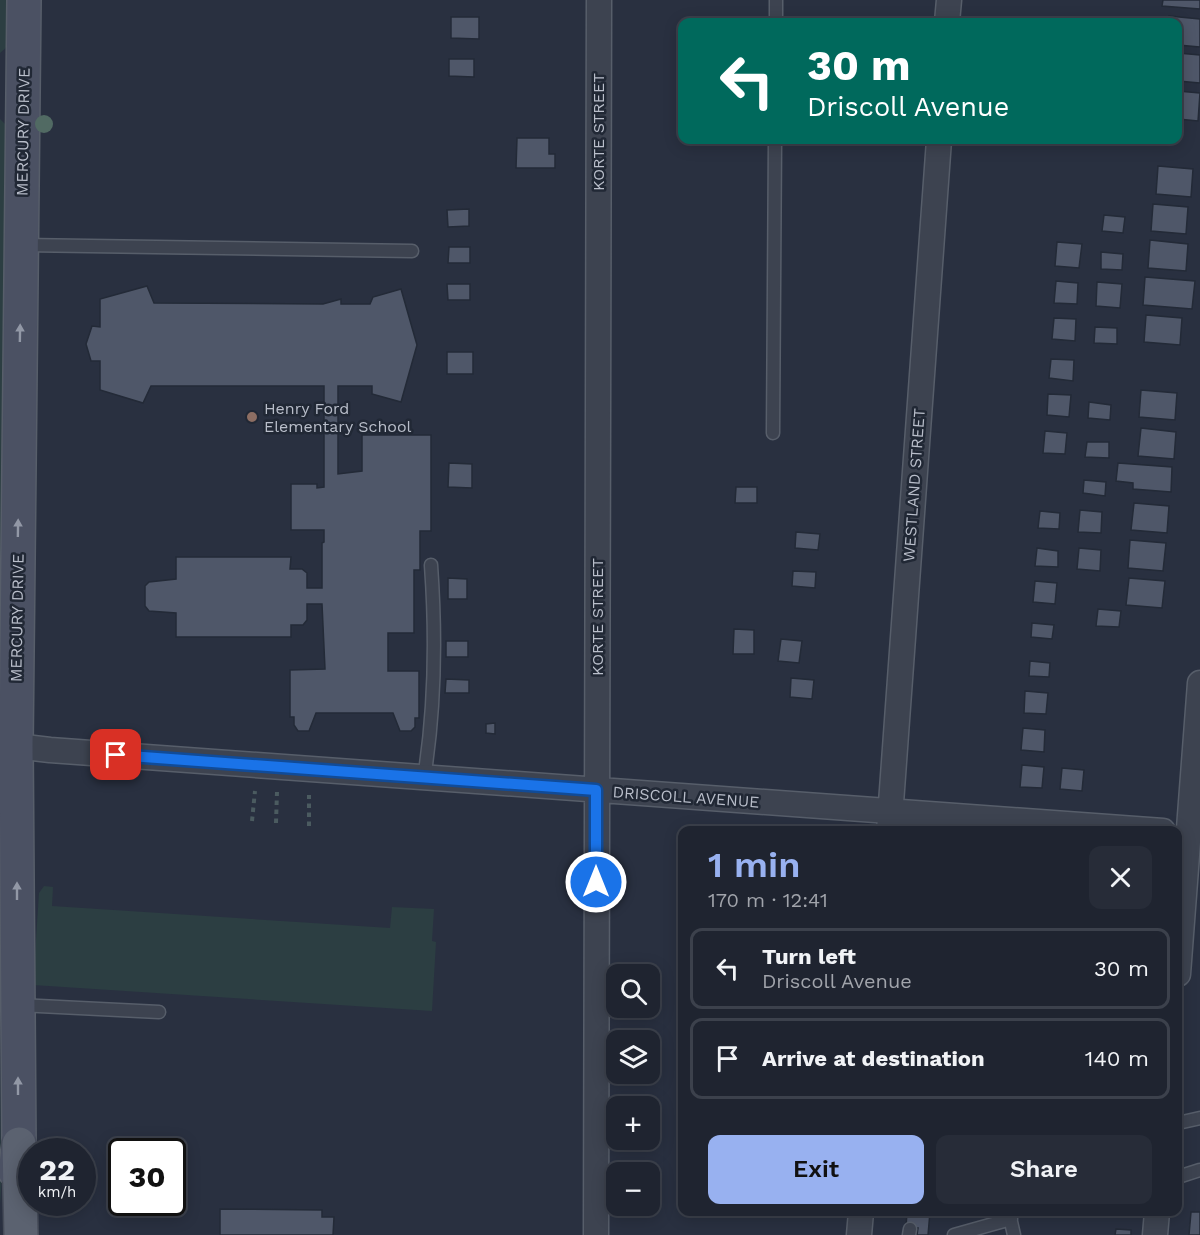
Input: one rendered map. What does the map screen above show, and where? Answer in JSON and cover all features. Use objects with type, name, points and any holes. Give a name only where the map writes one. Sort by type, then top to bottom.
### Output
[{"type":"main road","points":[[21,1216],[21,1235]]},
{"type":"street","name":"MERCURY DRIVE","points":[[19,1138],[9,1007],[8,739],[21,245],[12,76],[24,0]]},
{"type":"street","name":"KORTE STREET","points":[[596,1235],[598,0]]},
{"type":"street","points":[[947,18],[949,0]]},
{"type":"street","name":"WESTLAND STREET","points":[[890,821],[939,144]]},
{"type":"street","points":[[1182,923],[1200,683]]},
{"type":"street","name":"DRISCOLL AVENUE","points":[[8,739],[424,778],[596,790],[890,821],[1026,826]]},
{"type":"street","name":"MERCURY DRIVE","points":[[8,1235],[18,1152]]},
{"type":"street","points":[[860,1235],[861,1216]]},
{"type":"street","points":[[1155,1235],[1157,1216]]},
{"type":"lane","points":[[776,0],[776,18]]},
{"type":"lane","points":[[773,433],[775,144]]},
{"type":"lane","points":[[21,245],[411,251]]},
{"type":"lane","points":[[424,778],[431,719],[434,598],[431,566]]},
{"type":"lane","points":[[9,1007],[159,1012]]},
{"type":"lane","points":[[1182,1122],[1200,1118]]},
{"type":"lane","points":[[1182,1176],[1200,1170]]},
{"type":"lane","points":[[954,1235],[1007,1216]]},
{"type":"lane","points":[[1010,1216],[1014,1235]]},
{"type":"path","points":[[252,821],[255,791]]},
{"type":"path","points":[[276,824],[277,792]]},
{"type":"path","points":[[309,795],[309,826]]},
{"type":"shaded area","points":[[0,0],[14,0],[7,47],[0,53]]},
{"type":"shaded area","points":[[0,119],[10,129],[0,725]]},
{"type":"shaded area","points":[[44,886],[53,887],[52,906],[390,928],[392,907],[434,909],[432,941],[436,942],[432,1011],[33,985],[39,893]]},
{"type":"shaded area","points":[[1,1026],[6,1028],[8,1085],[0,1205]]},
{"type":"building","points":[[1163,0],[1200,0],[1200,9],[1162,6]]},
{"type":"building","points":[[1169,16],[1200,19],[1200,47],[1182,45],[1182,18],[1169,18]]},
{"type":"building","points":[[451,17],[479,17],[479,39],[451,38]]},
{"type":"building","points":[[1182,53],[1200,55],[1200,83],[1182,81]]},
{"type":"building","points":[[449,59],[474,59],[474,77],[449,76]]},
{"type":"building","points":[[1182,91],[1200,93],[1198,121],[1182,119]]},
{"type":"building","points":[[517,138],[549,138],[549,154],[555,154],[555,168],[516,168]]},
{"type":"building","points":[[1158,166],[1193,169],[1191,197],[1156,194]]},
{"type":"building","points":[[1153,204],[1188,207],[1186,234],[1151,231]]},
{"type":"building","points":[[469,209],[469,226],[448,227],[447,210]]},
{"type":"building","points":[[1104,215],[1125,217],[1123,233],[1102,231]]},
{"type":"building","points":[[1150,240],[1188,244],[1186,271],[1148,268]]},
{"type":"building","points":[[1057,242],[1082,244],[1079,268],[1055,266]]},
{"type":"building","points":[[449,247],[470,247],[470,263],[448,263]]},
{"type":"building","points":[[1101,252],[1123,254],[1122,270],[1101,269]]},
{"type":"building","points":[[1145,277],[1195,281],[1192,309],[1143,305]]},
{"type":"building","points":[[1056,281],[1078,283],[1077,304],[1054,303]]},
{"type":"building","points":[[1097,282],[1122,284],[1120,308],[1096,306]]},
{"type":"building","points":[[447,284],[470,284],[470,300],[448,300]]},
{"type":"building","points":[[147,286],[154,303],[323,304],[341,299],[341,304],[370,304],[373,297],[401,289],[417,345],[401,402],[372,394],[372,386],[338,386],[338,474],[362,471],[362,435],[431,435],[431,531],[420,531],[420,570],[414,570],[414,633],[388,633],[388,671],[419,671],[419,718],[415,718],[415,727],[411,731],[400,731],[393,713],[316,713],[309,731],[298,731],[294,725],[294,717],[290,717],[290,670],[325,669],[322,604],[307,604],[307,620],[303,625],[291,625],[291,637],[176,637],[176,613],[149,611],[145,606],[145,586],[149,582],[176,579],[176,557],[291,557],[290,569],[302,569],[307,573],[307,588],[322,588],[322,543],[324,542],[324,530],[291,530],[291,484],[317,484],[317,488],[324,487],[324,386],[151,386],[143,403],[100,390],[100,361],[91,361],[86,344],[92,326],[100,327],[100,299]]},
{"type":"building","points":[[1146,315],[1182,318],[1180,345],[1144,342]]},
{"type":"building","points":[[1054,318],[1076,319],[1075,341],[1052,339]]},
{"type":"building","points":[[1095,327],[1117,328],[1117,344],[1094,343]]},
{"type":"building","points":[[447,352],[473,352],[473,374],[447,374]]},
{"type":"building","points":[[1051,359],[1074,360],[1073,381],[1049,378]]},
{"type":"building","points":[[1141,390],[1177,393],[1175,420],[1139,417]]},
{"type":"building","points":[[1048,394],[1071,395],[1069,417],[1047,415]]},
{"type":"building","points":[[1089,402],[1111,405],[1110,420],[1088,418]]},
{"type":"building","points":[[1141,428],[1176,432],[1174,459],[1138,456]]},
{"type":"building","points":[[1045,431],[1067,433],[1065,454],[1043,453]]},
{"type":"building","points":[[1087,442],[1109,442],[1109,458],[1085,457]]},
{"type":"building","points":[[449,463],[472,464],[472,488],[448,487]]},
{"type":"building","points":[[1118,463],[1172,467],[1171,492],[1133,489],[1133,483],[1116,481]]},
{"type":"building","points":[[1084,480],[1106,482],[1105,496],[1083,493]]},
{"type":"building","points":[[736,487],[757,487],[757,503],[735,503]]},
{"type":"building","points":[[1134,503],[1169,506],[1167,533],[1131,530]]},
{"type":"building","points":[[1080,510],[1102,512],[1101,533],[1078,532]]},
{"type":"building","points":[[1040,511],[1060,513],[1059,529],[1038,528]]},
{"type":"building","points":[[796,532],[820,534],[818,550],[795,548]]},
{"type":"building","points":[[1130,540],[1166,543],[1163,571],[1128,568]]},
{"type":"building","points":[[1037,548],[1058,551],[1058,567],[1035,566]]},
{"type":"building","points":[[1079,548],[1101,550],[1100,571],[1077,569]]},
{"type":"building","points":[[793,571],[816,572],[815,588],[792,586]]},
{"type":"building","points":[[448,578],[467,579],[467,599],[448,599]]},
{"type":"building","points":[[1129,578],[1165,581],[1162,608],[1126,605]]},
{"type":"building","points":[[1035,581],[1057,583],[1055,604],[1033,602]]},
{"type":"building","points":[[1098,609],[1121,611],[1119,627],[1096,626]]},
{"type":"building","points":[[1032,623],[1054,625],[1052,639],[1031,637]]},
{"type":"building","points":[[734,629],[754,630],[754,654],[733,654]]},
{"type":"building","points":[[781,639],[802,641],[799,663],[778,661]]},
{"type":"building","points":[[446,641],[468,641],[468,657],[446,657]]},
{"type":"building","points":[[1030,661],[1050,663],[1049,677],[1029,676]]},
{"type":"building","points":[[791,678],[814,680],[812,699],[790,697]]},
{"type":"building","points":[[446,679],[469,680],[469,693],[445,693]]},
{"type":"building","points":[[1025,691],[1048,693],[1046,714],[1024,713]]},
{"type":"building","points":[[495,723],[495,734],[486,733],[486,724]]},
{"type":"building","points":[[1023,728],[1045,730],[1044,752],[1021,750]]},
{"type":"building","points":[[1022,765],[1044,767],[1042,788],[1020,787]]},
{"type":"building","points":[[1062,768],[1084,770],[1082,791],[1060,789]]},
{"type":"building","points":[[220,1209],[322,1210],[322,1217],[334,1217],[333,1235],[220,1235]]},
{"type":"building","points":[[1191,1212],[1200,1212],[1200,1235],[1189,1235]]},
{"type":"building","points":[[907,1216],[930,1216],[928,1235],[917,1235],[918,1228],[906,1227]]},
{"type":"building","points":[[1116,1229],[1131,1230],[1131,1235],[1115,1235]]},
{"type":"place","name":"Henry Ford Elementary School","points":[[252,417]]},
{"type":"route","points":[[116,755],[596,790],[596,882]]}]
